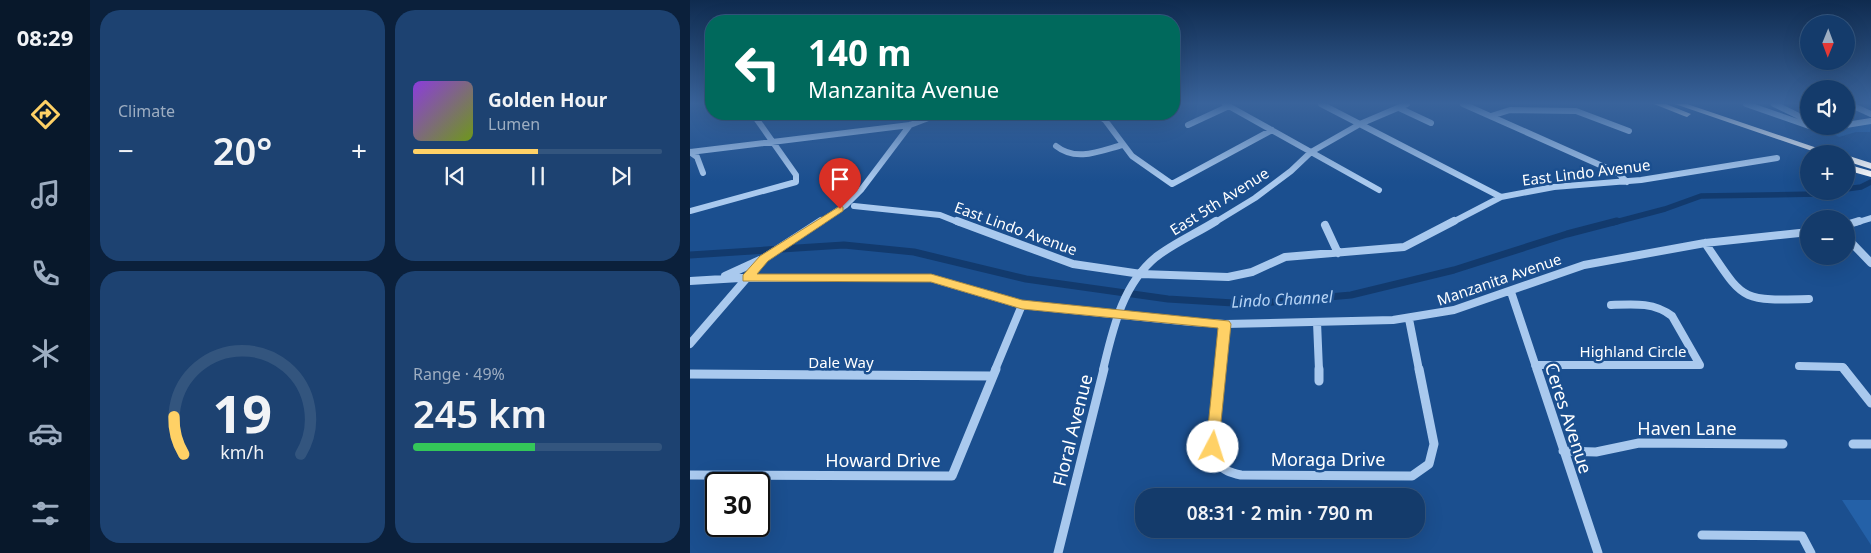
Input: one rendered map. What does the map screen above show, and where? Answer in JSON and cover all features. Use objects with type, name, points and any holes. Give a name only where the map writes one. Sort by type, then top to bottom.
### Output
[{"type":"highway","points":[[1734,130],[1800,152]]},
{"type":"highway","points":[[1757,130],[1804,145]]},
{"type":"highway","points":[[1855,161],[1871,166]]},
{"type":"highway","points":[[1855,170],[1871,174]]},
{"type":"street","points":[[690,211],[780,188],[796,182],[796,175],[764,130]]},
{"type":"street","points":[[690,152],[871,130]]},
{"type":"street","points":[[715,279],[764,258],[846,205],[861,190],[906,130]]},
{"type":"street","points":[[1112,130],[1122,145],[1139,162],[1172,184],[1272,130],[1380,190]]},
{"type":"street","name":"East 5th Avenue","points":[[1118,311],[1134,282],[1156,258],[1275,184],[1312,152],[1350,130]]},
{"type":"street","points":[[1371,130],[1501,197]]},
{"type":"street","points":[[1522,130],[1618,173],[1627,182]]},
{"type":"street","points":[[1056,146],[1067,154],[1078,155],[1122,145]]},
{"type":"street","points":[[690,152],[697,157],[703,173]]},
{"type":"street","name":"East Lindo Avenue","points":[[854,206],[940,215],[1073,264],[1140,274],[1228,277],[1252,272],[1285,258],[1398,249],[1410,246],[1501,197],[1554,187],[1627,182],[1777,158]]},
{"type":"street","points":[[1855,222],[1871,218]]},
{"type":"street","points":[[1325,225],[1332,234],[1338,253]]},
{"type":"street","name":"Manzanita Avenue","points":[[690,280],[747,278],[931,278],[1022,305],[1118,311],[1225,324],[1409,319],[1454,310],[1511,292],[1584,265],[1705,243],[1800,233]]},
{"type":"street","points":[[1705,243],[1737,289],[1748,297],[1759,300],[1808,299]]},
{"type":"street","points":[[1855,246],[1871,263]]},
{"type":"street","points":[[691,342],[764,258]]},
{"type":"street","name":"Ceres Avenue","points":[[1511,292],[1598,553]]},
{"type":"street","name":"Howard Drive","points":[[690,476],[952,476],[1022,305]]},
{"type":"street","name":"Highland Circle","points":[[1534,364],[1700,365],[1672,316],[1665,309],[1657,305],[1612,305]]},
{"type":"street","name":"Floral Avenue","points":[[1058,553],[1118,311]]},
{"type":"street","name":"Moraga Drive","points":[[1225,324],[1213,447],[1215,462],[1226,472],[1241,475],[1412,476],[1427,470],[1433,458],[1434,444],[1409,319]]},
{"type":"street","points":[[1317,322],[1319,382]]},
{"type":"street","points":[[1799,366],[1843,367],[1871,403]]},
{"type":"street","name":"Dale Way","points":[[690,374],[992,376]]},
{"type":"street","name":"Haven Lane","points":[[1563,451],[1596,452],[1639,443],[1783,444]]},
{"type":"street","points":[[1853,444],[1871,444]]},
{"type":"street","points":[[1702,535],[1802,536],[1812,553]]},
{"type":"shaded area","points":[[1855,130],[1870,130],[1870,132],[1856,132]]},
{"type":"shaded area","points":[[1842,500],[1871,500],[1871,545]]},
{"type":"waterway","name":"Lindo Channel","points":[[1855,188],[1871,182]]},
{"type":"waterway","name":"Lindo Channel","points":[[1612,223],[1665,209],[1701,196],[1800,194]]},
{"type":"waterway","name":"Lindo Channel","points":[[690,255],[844,245],[914,252],[1026,279],[1168,299],[1250,304],[1351,295],[1454,270],[1567,234],[1617,221]]},
{"type":"route","points":[[840,209],[764,258],[747,278],[931,278],[951,282],[1022,305],[1225,324],[1213,447]]}]
